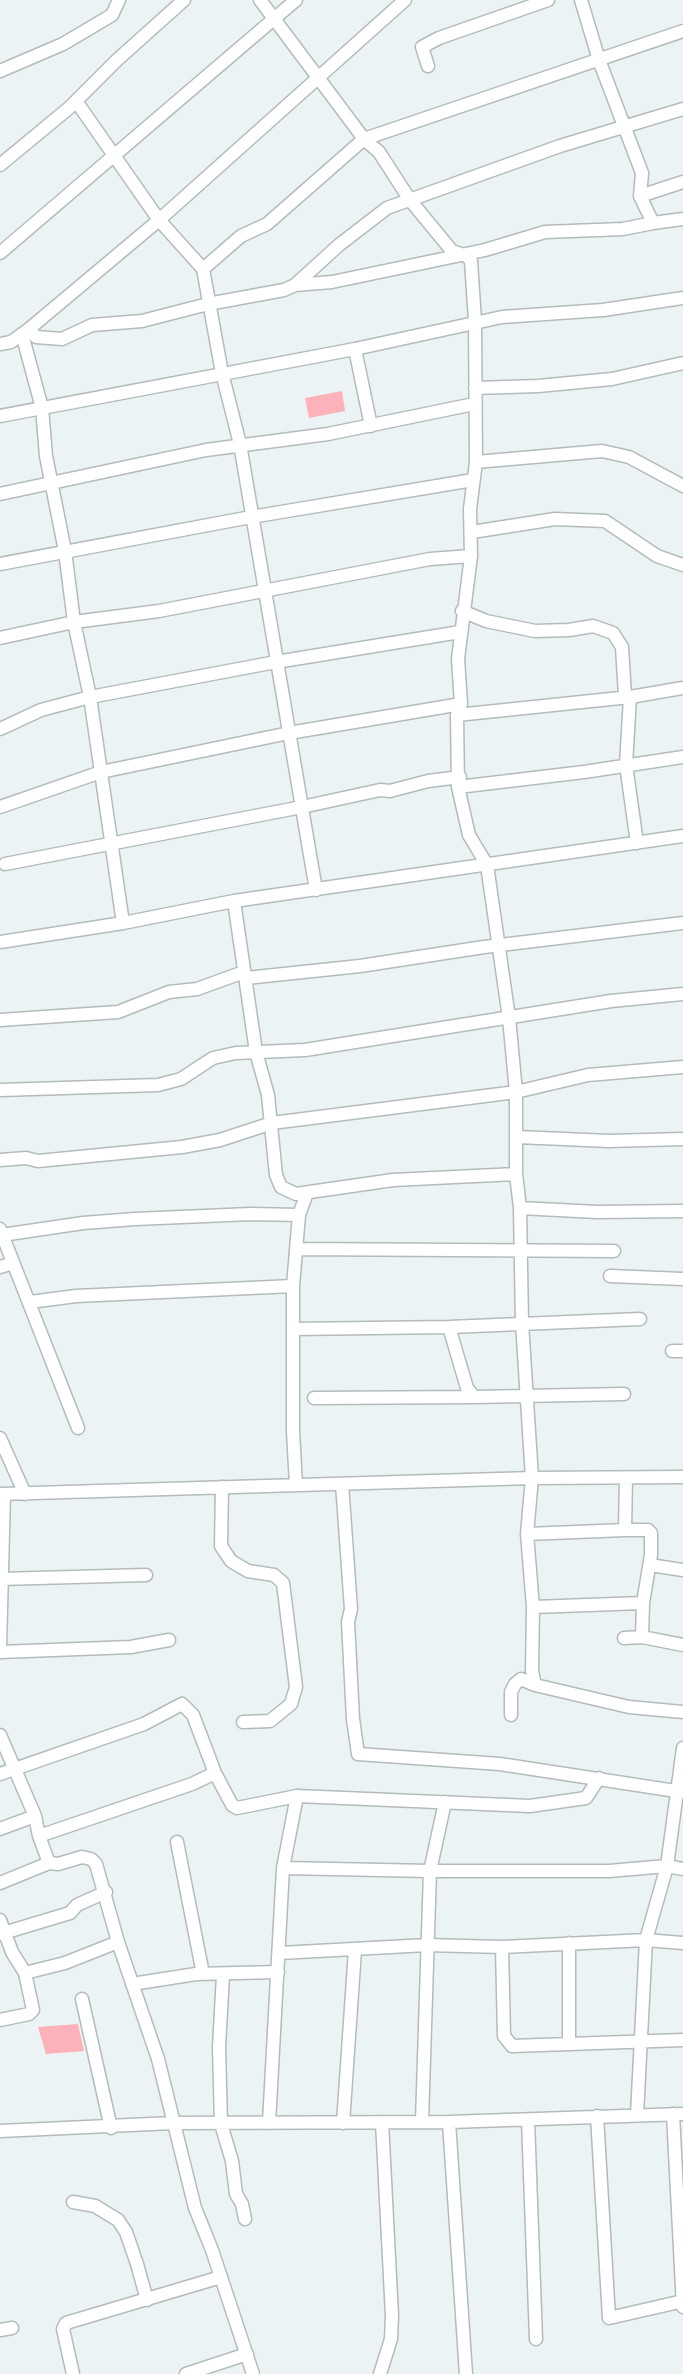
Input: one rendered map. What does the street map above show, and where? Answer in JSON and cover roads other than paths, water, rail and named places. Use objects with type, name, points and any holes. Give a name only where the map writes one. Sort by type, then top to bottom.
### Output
[{"type":"street","points":[[0,72],[63,44],[93,27],[112,15],[119,0]]},
{"type":"street","points":[[0,165],[76,101],[117,60],[184,0]]},
{"type":"street","points":[[260,0],[364,139],[379,152],[410,200],[449,248],[471,261],[475,321],[476,462],[470,509],[471,556],[462,611],[458,659],[459,782],[469,835],[487,865],[500,946],[516,1092],[518,1137],[516,1174],[520,1208],[522,1323],[532,1478],[527,1534],[533,1607],[532,1671],[535,1685]]},
{"type":"street","points":[[0,253],[296,0]]},
{"type":"street","points":[[0,344],[10,342],[25,331],[159,220],[405,0]]},
{"type":"street","points":[[428,66],[422,47],[439,38],[548,0]]},
{"type":"street","points":[[581,0],[599,60],[642,173],[640,196],[653,223]]},
{"type":"street","points":[[202,269],[241,236],[267,224],[364,139],[683,32]]},
{"type":"street","points":[[76,101],[159,220],[202,269],[222,373],[240,444],[316,890]]},
{"type":"street","points":[[25,331],[36,337],[62,339],[92,325],[142,321],[208,303],[284,290],[295,285],[339,245],[387,208],[560,146],[683,109]]},
{"type":"street","points":[[640,196],[683,182]]},
{"type":"street","points":[[295,285],[332,282],[485,250],[545,232],[623,229],[683,219]]},
{"type":"street","points":[[0,416],[355,349],[475,321],[603,310],[683,298]]},
{"type":"street","points":[[25,331],[42,408],[51,481],[65,551],[74,622],[90,697],[123,923]]},
{"type":"street","points":[[355,349],[371,426]]},
{"type":"street","points":[[475,388],[538,386],[612,379],[683,363]]},
{"type":"street","points":[[0,494],[51,481],[240,444],[280,441],[371,426],[474,404]]},
{"type":"street","points":[[476,462],[602,451],[628,457],[683,486]]},
{"type":"street","points":[[0,564],[251,517],[473,480]]},
{"type":"street","points":[[472,532],[555,519],[605,521],[657,556],[683,566]]},
{"type":"street","points":[[0,638],[74,622],[159,611],[430,559],[471,556]]},
{"type":"street","points":[[462,611],[486,621],[535,631],[569,630],[593,626],[613,633],[622,646],[628,696],[626,765],[637,843]]},
{"type":"street","points":[[0,729],[41,710],[90,697],[276,662],[460,632]]},
{"type":"street","points":[[0,807],[101,772],[289,733],[459,709],[628,696],[683,688]]},
{"type":"street","points":[[5,864],[380,790],[390,791],[428,781],[459,782],[683,757]]},
{"type":"street","points":[[0,942],[123,923],[234,901],[683,836]]},
{"type":"street","points":[[234,901],[256,1052],[272,1123],[276,1175],[281,1187],[296,1194],[393,1180],[516,1174]]},
{"type":"street","points":[[0,1020],[118,1012],[169,992],[197,989],[245,975],[360,966],[683,923]]},
{"type":"street","points":[[0,1090],[158,1085],[181,1080],[213,1058],[256,1052],[305,1050],[622,1000],[683,994]]},
{"type":"street","points":[[0,1160],[26,1158],[38,1161],[183,1147],[220,1140],[272,1123],[516,1092],[588,1075],[683,1067]]},
{"type":"street","points":[[518,1137],[609,1141],[683,1139]]},
{"type":"street","points":[[296,1485],[293,1286],[299,1215],[307,1193]]},
{"type":"street","points":[[520,1208],[597,1212],[683,1211]]},
{"type":"street","points":[[78,1428],[1,1232],[125,1220],[241,1214],[299,1215]]},
{"type":"street","points":[[296,1249],[614,1251]]},
{"type":"street","points":[[0,1267],[13,1263]]},
{"type":"street","points":[[610,1276],[683,1279]]},
{"type":"street","points":[[30,1302],[76,1296],[293,1286]]},
{"type":"street","points":[[293,1329],[449,1327],[640,1319]]},
{"type":"street","points":[[449,1327],[467,1388],[474,1397]]},
{"type":"street","points":[[314,1398],[624,1394]]},
{"type":"street","points":[[0,1438],[25,1494]]},
{"type":"street","points":[[169,1640],[131,1647],[0,1650],[2,1494],[532,1478],[683,1477]]},
{"type":"street","points":[[625,1530],[626,1478]]},
{"type":"street","points":[[342,1484],[351,1609],[348,1622],[353,1719],[358,1754],[478,1762],[680,1791]]},
{"type":"street","points":[[222,1487],[221,1546],[231,1561],[248,1571],[274,1575],[283,1583],[296,1687],[291,1704],[270,1721],[243,1722]]},
{"type":"street","points":[[527,1534],[650,1531],[650,1566],[643,1603],[642,1637]]},
{"type":"street","points":[[650,1566],[683,1570]]},
{"type":"street","points":[[1,1579],[146,1575]]},
{"type":"street","points":[[533,1607],[643,1603]]},
{"type":"street","points":[[624,1638],[642,1637],[683,1645]]},
{"type":"street","points":[[511,1715],[511,1692],[521,1679],[535,1685],[629,1707],[683,1712]]},
{"type":"street","points":[[0,1774],[50,1754],[144,1724],[182,1704],[193,1715],[214,1773],[234,1807],[297,1796],[530,1806],[585,1798],[599,1778]]},
{"type":"street","points":[[0,1735],[35,1816],[39,1836],[49,1863]]},
{"type":"street","points":[[637,2115],[646,1940],[667,1866],[680,1791],[683,1748]]},
{"type":"street","points":[[39,1836],[192,1784],[214,1773]]},
{"type":"street","points":[[268,2123],[284,1868],[297,1796]]},
{"type":"street","points":[[422,2121],[430,1871],[445,1802]]},
{"type":"street","points":[[0,1829],[35,1816]]},
{"type":"street","points":[[177,1842],[203,1974]]},
{"type":"street","points":[[0,1883],[49,1863],[58,1864],[82,1857],[91,1859],[106,1892],[118,1942],[158,2059],[195,2208],[253,2374]]},
{"type":"street","points":[[284,1868],[609,1871],[667,1866],[683,1869]]},
{"type":"street","points":[[0,2020],[29,2014],[33,2010],[25,1973],[1,1929],[70,1913],[77,1905],[106,1892]]},
{"type":"street","points":[[280,1953],[427,1945],[502,1947],[646,1940],[683,1943]]},
{"type":"street","points":[[25,1973],[65,1963],[118,1942]]},
{"type":"street","points":[[569,1943],[569,2043]]},
{"type":"street","points":[[502,1947],[504,2036],[512,2046],[683,2040]]},
{"type":"street","points":[[343,2123],[355,1950]]},
{"type":"street","points":[[132,1984],[203,1974],[278,1972]]},
{"type":"street","points":[[223,1974],[219,2047],[221,2124],[232,2161],[236,2194],[242,2204],[245,2219]]},
{"type":"street","points":[[82,1999],[111,2128]]},
{"type":"street","points":[[0,2131],[173,2124],[449,2122],[678,2114],[683,2308]]},
{"type":"street","points":[[597,2116],[609,2318],[683,2301]]},
{"type":"street","points":[[528,2120],[536,2339]]},
{"type":"street","points":[[380,2374],[391,2339],[392,2316],[382,2122]]},
{"type":"street","points":[[449,2122],[466,2374]]},
{"type":"street","points":[[73,2202],[94,2206],[118,2220],[130,2243],[147,2300]]},
{"type":"street","points":[[73,2374],[63,2329],[66,2323],[221,2277]]},
{"type":"street","points":[[186,2374],[247,2354]]}]
